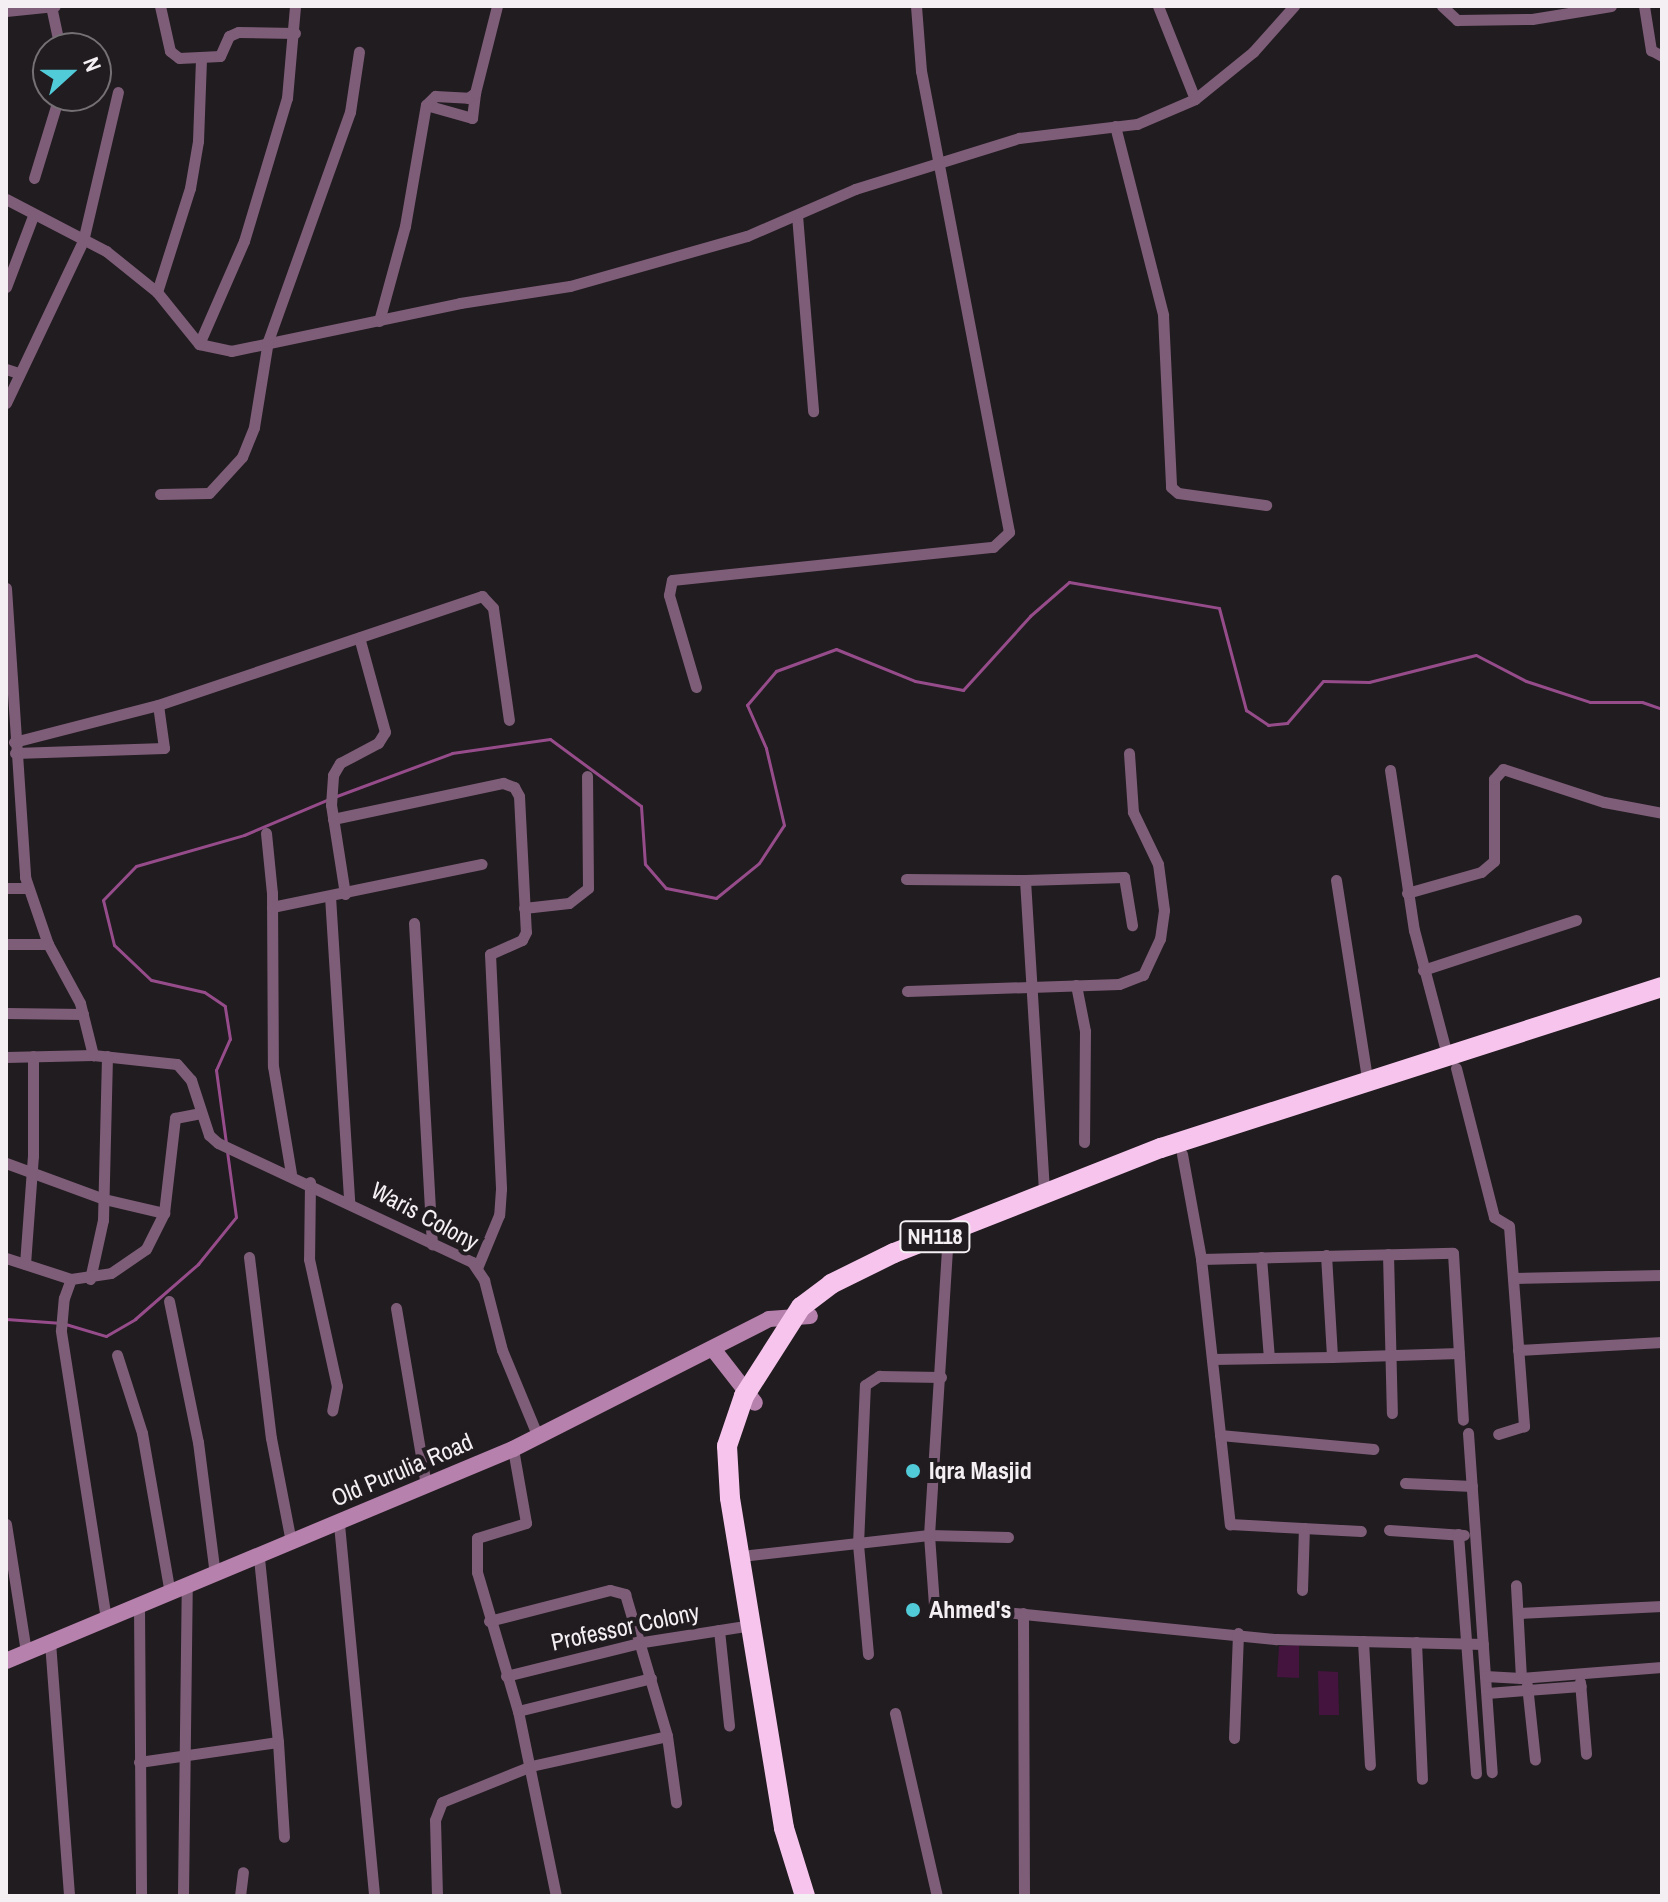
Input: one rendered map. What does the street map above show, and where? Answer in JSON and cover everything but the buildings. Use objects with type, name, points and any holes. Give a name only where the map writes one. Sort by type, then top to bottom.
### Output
[{"type":"highway","name":"NH118","points":[[805,1896],[784,1828],[728,1473],[731,1426],[819,1292],[863,1267],[1161,1148],[1368,1085],[1452,1064],[1662,987]]},
{"type":"highway","name":"NH118","points":[[801,1317],[864,1278],[1182,1154],[1452,1064],[1662,1000]]},
{"type":"highway","name":"NH118","points":[[750,1399],[737,1463],[795,1835],[814,1896]]},
{"type":"main road","name":"Old Purulia Road","points":[[6,1661],[513,1449],[769,1319],[801,1317]]},
{"type":"main road","points":[[713,1349],[750,1399]]},
{"type":"street","points":[[7,9],[53,6],[57,32]]},
{"type":"street","points":[[160,6],[173,55],[201,58],[224,54],[233,33],[295,33]]},
{"type":"street","points":[[199,344],[244,241],[287,98],[295,6]]},
{"type":"street","points":[[426,105],[472,118],[475,93],[497,6]]},
{"type":"street","points":[[696,687],[669,595],[672,580],[993,547],[1007,538],[1004,490],[917,46],[916,6]]},
{"type":"street","points":[[1158,6],[1195,99]]},
{"type":"street","points":[[6,199],[116,259],[157,292],[199,344],[218,352],[570,286],[747,236],[855,189],[1019,138],[1137,124],[1195,99],[1253,52],[1294,6]]},
{"type":"street","points":[[1442,6],[1457,20],[1532,19],[1611,6]]},
{"type":"street","points":[[1644,6],[1651,50],[1662,56]]},
{"type":"street","points":[[160,494],[171,490],[209,493],[242,457],[254,427],[268,341],[350,112],[359,52]]},
{"type":"street","points":[[157,292],[190,188],[198,141],[201,58]]},
{"type":"street","points":[[6,403],[12,371],[83,241],[118,92]]},
{"type":"street","points":[[379,321],[405,226],[426,105],[435,96],[468,98],[475,93]]},
{"type":"street","points":[[34,178],[54,112]]},
{"type":"street","points":[[1115,126],[1163,315],[1162,390],[1171,487],[1178,493],[1266,505]]},
{"type":"street","points":[[797,215],[813,411]]},
{"type":"street","points":[[6,287],[33,216]]},
{"type":"street","points":[[6,588],[19,819],[28,888],[48,944],[83,1014],[93,1055]]},
{"type":"street","points":[[15,747],[158,705],[485,597],[493,608],[509,720]]},
{"type":"street","points":[[345,894],[331,805],[331,785],[340,763],[378,743],[385,732],[359,637]]},
{"type":"street","points":[[15,747],[164,748],[158,705]]},
{"type":"street","points":[[907,991],[1076,985],[1136,979],[1149,967],[1160,939],[1162,876],[1133,812],[1129,753]]},
{"type":"street","points":[[1407,893],[1481,872],[1494,861],[1494,779],[1503,769],[1604,802],[1662,813]]},
{"type":"street","points":[[1390,770],[1407,893],[1423,970],[1494,1217],[1509,1226],[1524,1426],[1498,1434]]},
{"type":"street","points":[[524,908],[569,903],[588,888],[587,776]]},
{"type":"street","points":[[333,819],[510,784],[519,796],[524,938],[490,954],[501,1189],[499,1215],[477,1268]]},
{"type":"street","points":[[6,819],[19,819]]},
{"type":"street","points":[[266,833],[272,907],[273,1066],[291,1173]]},
{"type":"street","points":[[272,907],[482,864]]},
{"type":"street","points":[[906,879],[1124,877],[1132,925]]},
{"type":"street","points":[[1025,880],[1044,1195]]},
{"type":"street","points":[[1336,880],[1368,1085]]},
{"type":"street","points":[[6,888],[28,888]]},
{"type":"street","points":[[330,896],[349,1201]]},
{"type":"street","points":[[1423,970],[1576,920]]},
{"type":"street","points":[[414,923],[432,1244]]},
{"type":"street","points":[[6,944],[48,944]]},
{"type":"street","points":[[1076,985],[1085,1031],[1084,1142]]},
{"type":"street","points":[[6,1013],[83,1014]]},
{"type":"street","points":[[6,1057],[93,1055],[177,1064],[191,1080],[200,1113],[175,1118],[164,1213],[146,1249],[111,1273],[90,1279],[71,1279],[6,1258]]},
{"type":"street","points":[[25,1264],[33,1171],[33,1056]]},
{"type":"street","points":[[90,1279],[104,1199],[107,1056]]},
{"type":"street","name":"Waris Colony","points":[[200,1113],[209,1135],[218,1143],[310,1182],[477,1268],[502,1350],[538,1437]]},
{"type":"street","points":[[1182,1154],[1201,1259],[1230,1524],[1361,1531]]},
{"type":"street","points":[[6,1163],[104,1199],[164,1213]]},
{"type":"street","points":[[310,1182],[309,1259],[337,1386],[332,1411]]},
{"type":"street","points":[[947,1245],[929,1535],[934,1605],[1238,1633],[1483,1644]]},
{"type":"street","points":[[1201,1259],[1453,1253],[1463,1420]]},
{"type":"street","points":[[1388,1254],[1392,1413]]},
{"type":"street","points":[[1326,1255],[1332,1357]]},
{"type":"street","points":[[249,1257],[271,1438],[291,1542]]},
{"type":"street","points":[[1261,1257],[1269,1358]]},
{"type":"street","points":[[1513,1278],[1662,1275]]},
{"type":"street","points":[[71,1279],[62,1310],[61,1330],[106,1619]]},
{"type":"street","points":[[169,1301],[198,1442],[215,1575]]},
{"type":"street","points":[[396,1308],[426,1486]]},
{"type":"street","points":[[1518,1350],[1662,1342]]},
{"type":"street","points":[[1212,1359],[1459,1353]]},
{"type":"street","points":[[117,1355],[142,1433],[170,1593]]},
{"type":"street","points":[[868,1654],[858,1544],[865,1385],[879,1376],[941,1377]]},
{"type":"street","points":[[1468,1433],[1492,1772]]},
{"type":"street","points":[[1220,1435],[1373,1449]]},
{"type":"street","points":[[513,1449],[526,1523],[475,1541],[489,1621],[518,1711],[531,1766],[556,1896]]},
{"type":"street","points":[[1405,1483],[1472,1486]]},
{"type":"street","points":[[6,1524],[26,1652]]},
{"type":"street","points":[[339,1524],[374,1896]]},
{"type":"street","points":[[1302,1590],[1304,1528]]},
{"type":"street","points":[[1389,1530],[1475,1535]]},
{"type":"street","points":[[1458,1534],[1476,1773]]},
{"type":"street","points":[[750,1555],[929,1535],[1008,1537]]},
{"type":"street","points":[[259,1557],[278,1742],[284,1837]]},
{"type":"street","points":[[1516,1585],[1521,1678],[1530,1690],[1535,1760]]},
{"type":"street","points":[[183,1896],[188,1755],[187,1586]]},
{"type":"street","points":[[489,1621],[620,1591],[630,1600],[667,1736],[676,1802]]},
{"type":"street","points":[[139,1605],[141,1896]]},
{"type":"street","points":[[1518,1613],[1662,1606]]},
{"type":"street","points":[[1023,1613],[1024,1896]]},
{"type":"street","name":"Professor Colony","points":[[506,1676],[643,1642],[753,1625]]},
{"type":"street","points":[[719,1630],[729,1725]]},
{"type":"street","points":[[1234,1738],[1238,1633]]},
{"type":"street","points":[[1363,1641],[1370,1765]]},
{"type":"street","points":[[50,1642],[69,1896]]},
{"type":"street","points":[[1416,1642],[1422,1779]]},
{"type":"street","points":[[1487,1693],[1530,1690],[1662,1667]]},
{"type":"street","points":[[1485,1676],[1580,1680]]},
{"type":"street","points":[[518,1711],[651,1678]]},
{"type":"street","points":[[1580,1680],[1586,1754]]},
{"type":"street","points":[[895,1713],[937,1896]]},
{"type":"street","points":[[437,1896],[437,1808],[459,1793],[531,1766],[667,1736]]},
{"type":"street","points":[[139,1762],[278,1742]]},
{"type":"street","points":[[240,1896],[243,1872]]},
{"type":"shaded area","points":[[1299,1645],[1299,1678],[1277,1677],[1279,1646]]},
{"type":"shaded area","points":[[1318,1671],[1338,1672],[1339,1715],[1319,1715]]},
{"type":"waterway","points":[[334,797],[452,753],[550,739],[641,806],[645,864],[666,888],[716,898],[759,863],[784,825],[766,748],[747,705],[776,671],[836,649],[915,681],[963,690],[1030,616],[1069,582],[1219,608],[1246,710],[1268,725],[1287,723],[1323,681],[1369,682],[1476,655],[1526,681],[1590,702],[1642,702],[1662,709]]},
{"type":"waterway","points":[[226,1143],[216,1070],[230,1039],[225,1006],[204,992],[151,980],[114,945],[103,900],[136,866],[244,835],[327,800]]},
{"type":"waterway","points":[[6,1319],[62,1323],[106,1336],[135,1319],[198,1264],[236,1217],[227,1151]]},
{"type":"place","name":"Iqra Masjid","points":[[913,1471]]},
{"type":"place","name":"Ahmed's","points":[[913,1610]]}]
